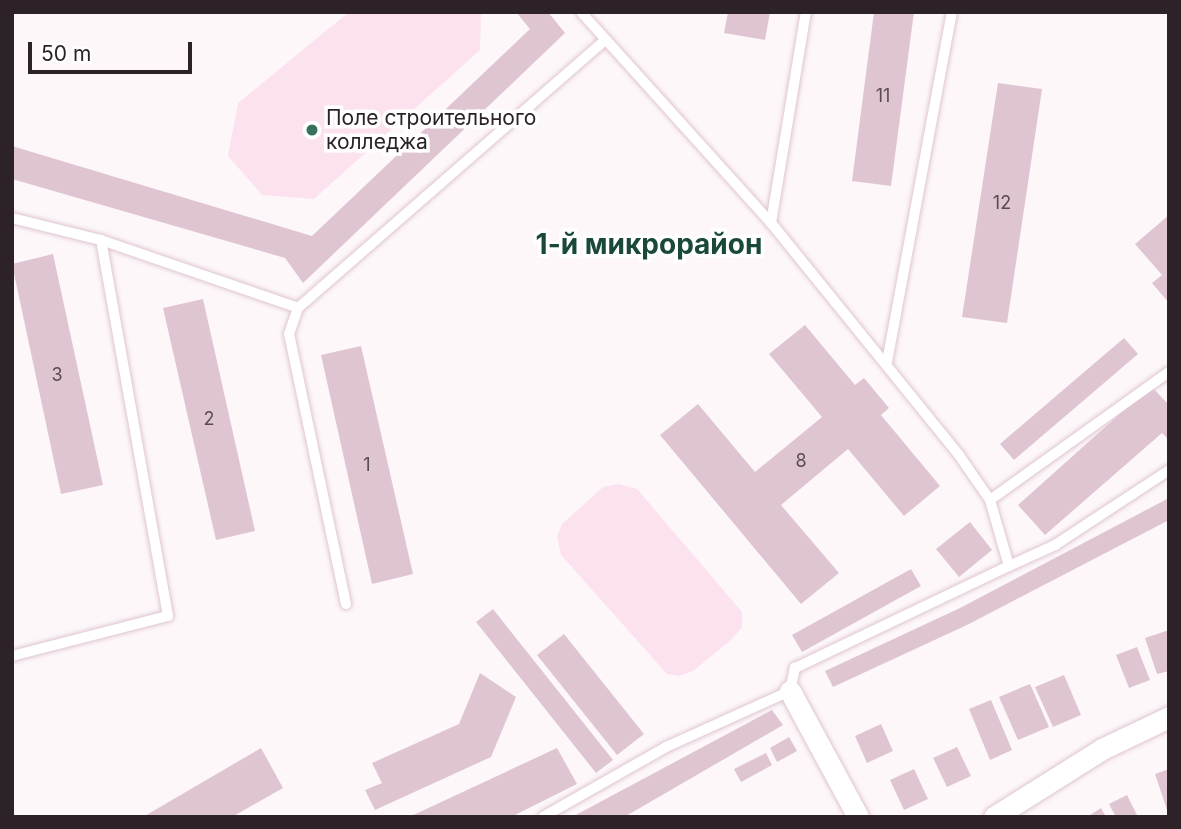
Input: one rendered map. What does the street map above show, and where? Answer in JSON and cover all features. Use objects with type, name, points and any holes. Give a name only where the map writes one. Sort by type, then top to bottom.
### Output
[{"type":"street","points":[[790,691],[858,817]]},
{"type":"street","points":[[994,817],[1102,749],[1169,717]]},
{"type":"lane","points":[[581,12],[771,223],[887,362],[990,500],[1009,566]]},
{"type":"lane","points":[[771,223],[806,12]]},
{"type":"lane","points":[[887,362],[952,12]]},
{"type":"lane","points":[[346,604],[289,334],[299,308],[604,40]]},
{"type":"lane","points":[[12,218],[101,240],[299,308]]},
{"type":"lane","points":[[12,656],[168,616],[101,240]]},
{"type":"lane","points":[[990,500],[1169,372]]},
{"type":"lane","points":[[543,817],[666,747],[790,691],[795,668],[1055,545],[1169,470]]},
{"type":"shaded area","name":"Поле строительного колледжа","points":[[349,12],[481,12],[480,50],[314,199],[262,195],[228,156],[238,103]]},
{"type":"shaded area","points":[[619,484],[637,489],[742,612],[742,627],[730,641],[693,671],[679,676],[667,674],[561,555],[557,536],[562,524],[603,487]]},
{"type":"building","points":[[516,12],[548,12],[565,33],[303,283],[285,258],[12,179],[12,146],[312,236],[530,29]]},
{"type":"building","points":[[728,12],[770,12],[765,40],[724,33]]},
{"type":"building","points":[[874,12],[914,12],[891,186],[852,181]]},
{"type":"building","points":[[998,83],[1042,89],[1007,323],[962,317]]},
{"type":"building","points":[[1169,215],[1169,303],[1152,283],[1162,275],[1135,244]]},
{"type":"building","points":[[53,254],[103,485],[61,494],[12,264]]},
{"type":"building","points":[[203,299],[255,531],[216,540],[163,308]]},
{"type":"building","points":[[805,325],[855,385],[864,378],[889,408],[881,415],[940,486],[904,516],[848,449],[781,505],[839,573],[801,604],[660,435],[698,404],[755,472],[822,417],[769,354]]},
{"type":"building","points":[[1124,338],[1138,354],[1014,460],[1000,444]]},
{"type":"building","points":[[361,346],[413,574],[372,584],[321,355]]},
{"type":"building","points":[[1151,386],[1169,405],[1169,440],[1162,433],[1045,535],[1018,505]]},
{"type":"building","points":[[1169,498],[1169,520],[967,625],[833,687],[825,671],[960,608]]},
{"type":"building","points":[[970,522],[992,550],[959,577],[936,549]]},
{"type":"building","points":[[911,569],[921,586],[802,652],[792,635]]},
{"type":"building","points":[[493,609],[613,760],[596,773],[476,622]]},
{"type":"building","points":[[1169,630],[1169,671],[1157,674],[1145,638]]},
{"type":"building","points":[[564,634],[644,734],[617,755],[537,655]]},
{"type":"building","points":[[1137,647],[1150,680],[1129,688],[1116,655]]},
{"type":"building","points":[[480,673],[516,697],[491,757],[375,810],[365,790],[382,783],[372,763],[459,724]]},
{"type":"building","points":[[1064,675],[1081,715],[1053,727],[1035,687]]},
{"type":"building","points":[[1030,684],[1049,727],[1018,740],[999,697]]},
{"type":"building","points":[[991,700],[1012,750],[990,760],[969,709]]},
{"type":"building","points":[[772,710],[783,725],[626,816],[572,817]]},
{"type":"building","points":[[881,724],[893,751],[867,763],[855,736]]},
{"type":"building","points":[[789,737],[797,751],[777,762],[770,748]]},
{"type":"building","points":[[957,747],[971,776],[947,787],[933,758]]},
{"type":"building","points":[[261,748],[283,788],[232,817],[143,817]]},
{"type":"building","points":[[557,748],[577,784],[511,817],[409,817]]},
{"type":"building","points":[[766,753],[772,765],[741,782],[734,769]]},
{"type":"building","points":[[914,769],[928,799],[904,810],[890,780]]},
{"type":"building","points":[[1169,769],[1169,812],[1168,813],[1155,774]]},
{"type":"building","points":[[1127,795],[1138,817],[1116,817],[1109,804]]},
{"type":"building","points":[[1101,808],[1106,817],[1087,817]]},
{"type":"place","name":"Поле строительного колледжа","points":[[312,130]]},
{"type":"district","name":"1-й микрорайон","points":[[649,244]]}]
